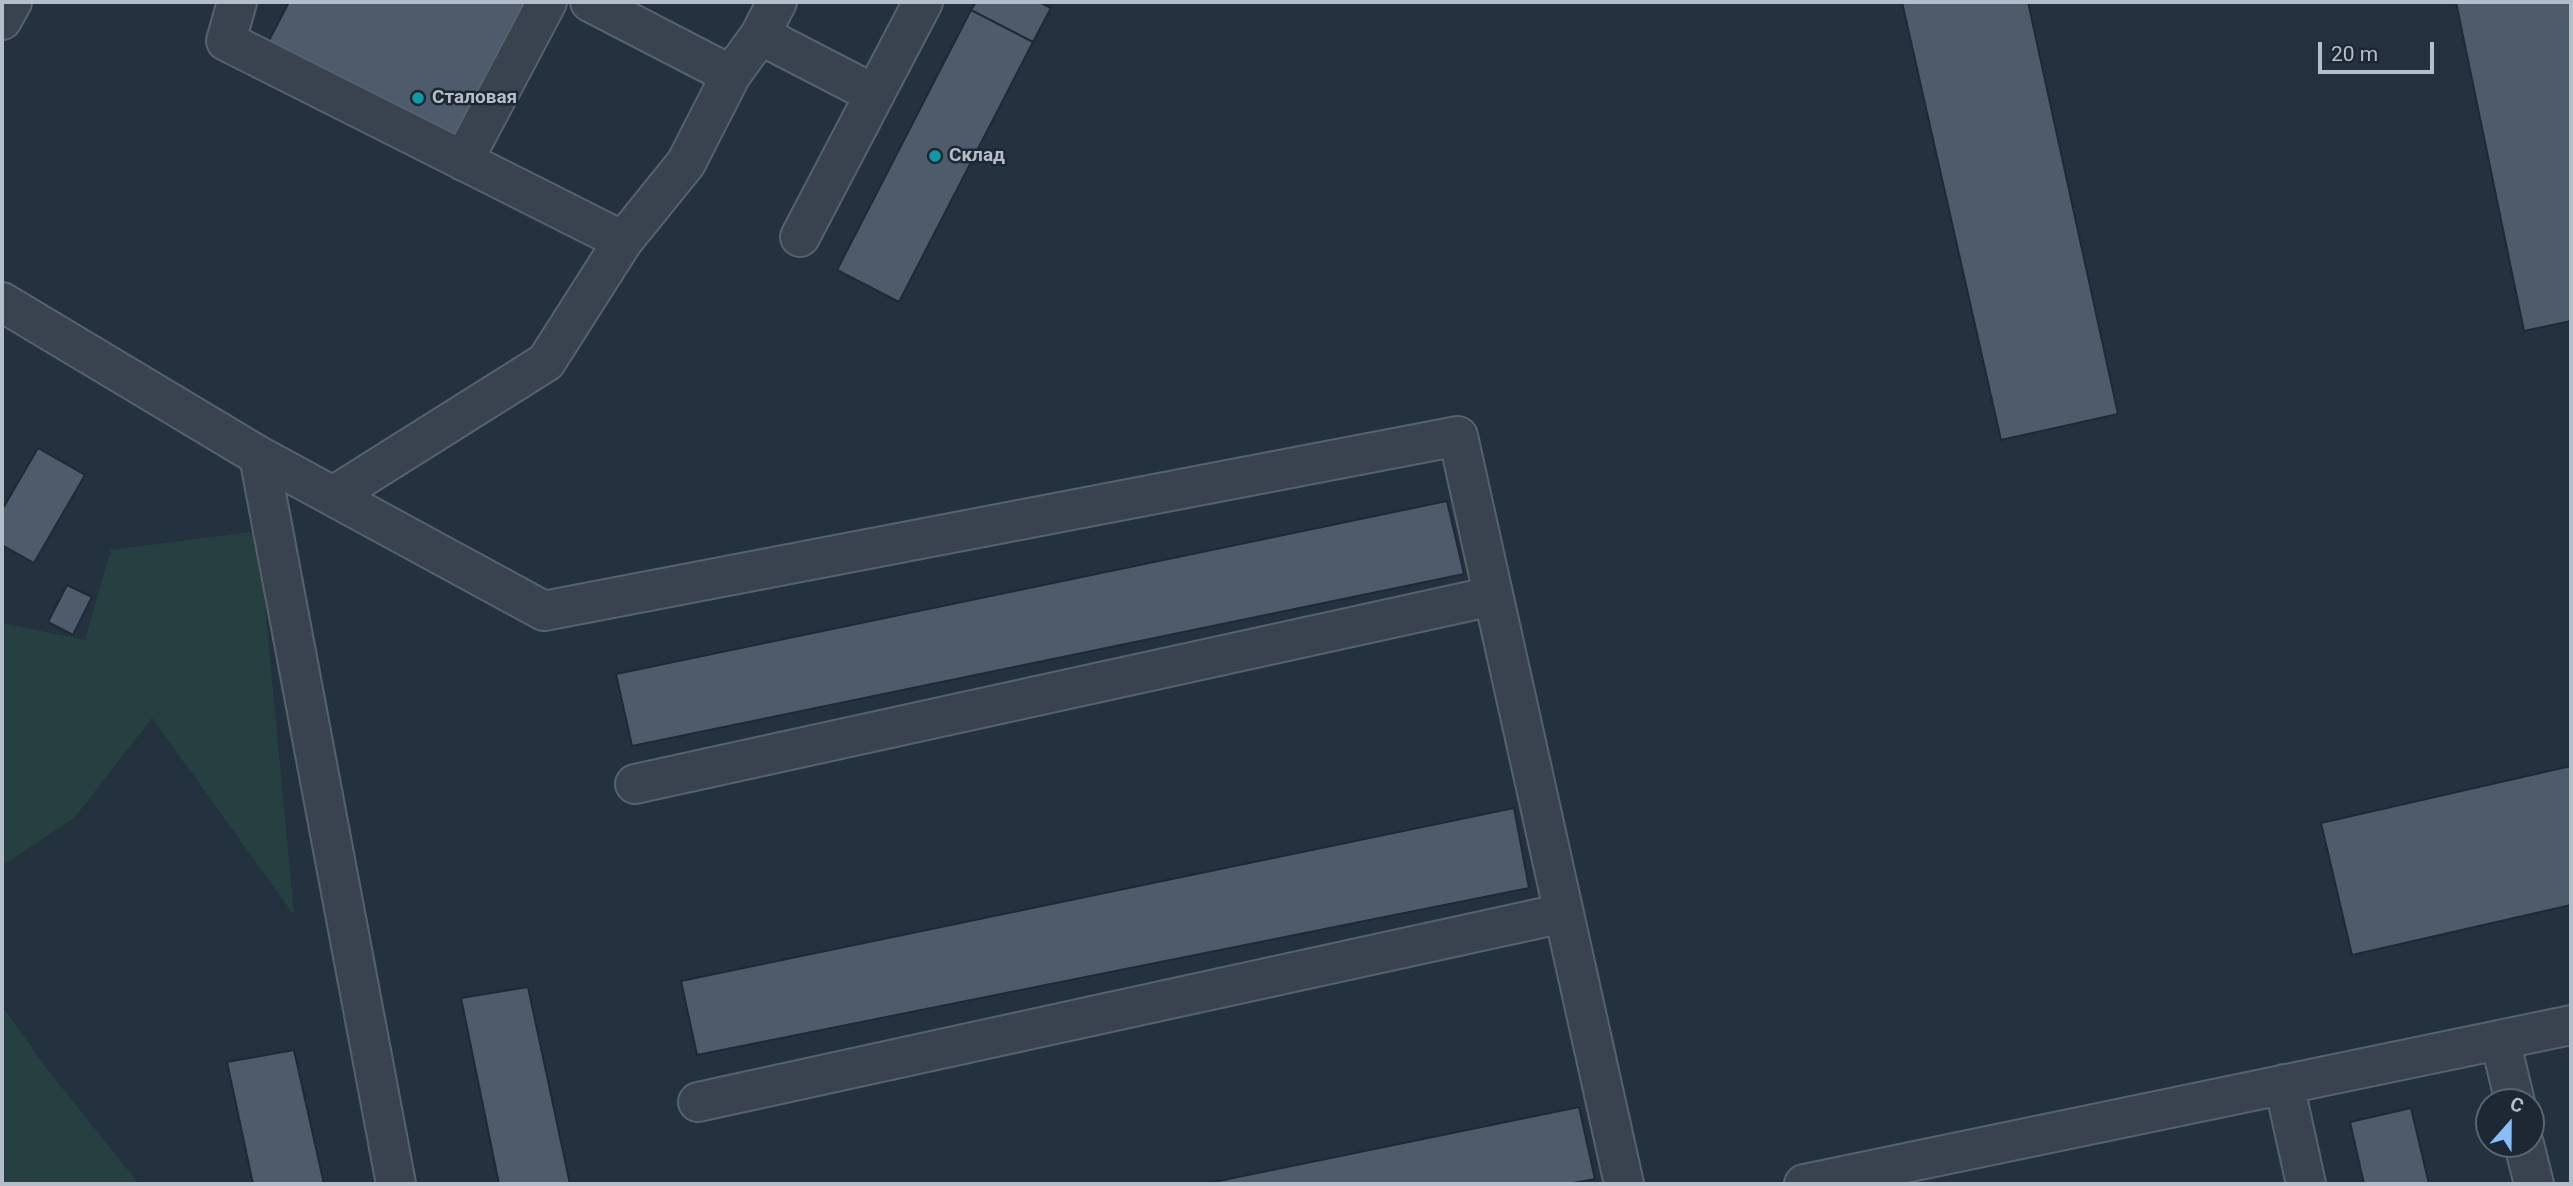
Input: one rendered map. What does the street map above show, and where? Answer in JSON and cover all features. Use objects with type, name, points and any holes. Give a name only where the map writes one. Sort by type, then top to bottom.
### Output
[{"type":"lane","points":[[2,20],[12,2]]},
{"type":"lane","points":[[237,2],[226,41],[623,241]]},
{"type":"lane","points":[[463,161],[547,2]]},
{"type":"lane","points":[[590,2],[731,75]]},
{"type":"lane","points":[[800,237],[923,2]]},
{"type":"lane","points":[[333,496],[546,362],[623,241],[686,163],[731,75],[768,18],[874,94]]},
{"type":"lane","points":[[2,302],[259,456],[544,611],[1458,436],[1624,1184]]},
{"type":"lane","points":[[259,456],[396,1184]]},
{"type":"lane","points":[[635,783],[1493,596]]},
{"type":"lane","points":[[698,1101],[1564,914]]},
{"type":"lane","points":[[1804,1184],[2571,1025]]},
{"type":"lane","points":[[2500,1040],[2512,1088]]},
{"type":"lane","points":[[2284,1084],[2306,1184]]},
{"type":"lane","points":[[2527,1158],[2533,1184]]},
{"type":"green space","points":[[258,531],[294,915],[152,718],[74,818],[2,866],[2,623],[85,640],[111,550]]},
{"type":"green space","points":[[2,1006],[47,1069],[139,1184],[2,1184]]},
{"type":"building","name":"Сталовая","points":[[289,2],[529,2],[452,148],[265,48]]},
{"type":"building","points":[[976,2],[1039,2],[1051,8],[1033,42],[971,10]]},
{"type":"building","points":[[1902,2],[2028,2],[2118,414],[2001,440]]},
{"type":"building","points":[[2456,2],[2571,2],[2571,321],[2524,331]]},
{"type":"building","name":"Склад","points":[[971,10],[1033,42],[899,302],[837,270]]},
{"type":"building","points":[[38,448],[85,475],[34,563],[2,545],[2,510]]},
{"type":"building","points":[[1447,501],[1464,574],[632,746],[616,674]]},
{"type":"building","points":[[67,585],[92,597],[73,635],[48,622]]},
{"type":"building","points":[[2571,766],[2571,905],[2352,955],[2321,823]]},
{"type":"building","points":[[1514,808],[1529,888],[697,1055],[681,981]]},
{"type":"building","points":[[528,987],[570,1184],[499,1184],[461,998]]},
{"type":"building","points":[[294,1050],[324,1184],[253,1184],[227,1062]]},
{"type":"building","points":[[1579,1107],[1595,1179],[1568,1184],[1204,1184]]},
{"type":"building","points":[[2411,1108],[2429,1184],[2364,1184],[2350,1122]]},
{"type":"place","name":"Сталовая","points":[[418,98]]},
{"type":"place","name":"Склад","points":[[935,156]]}]
